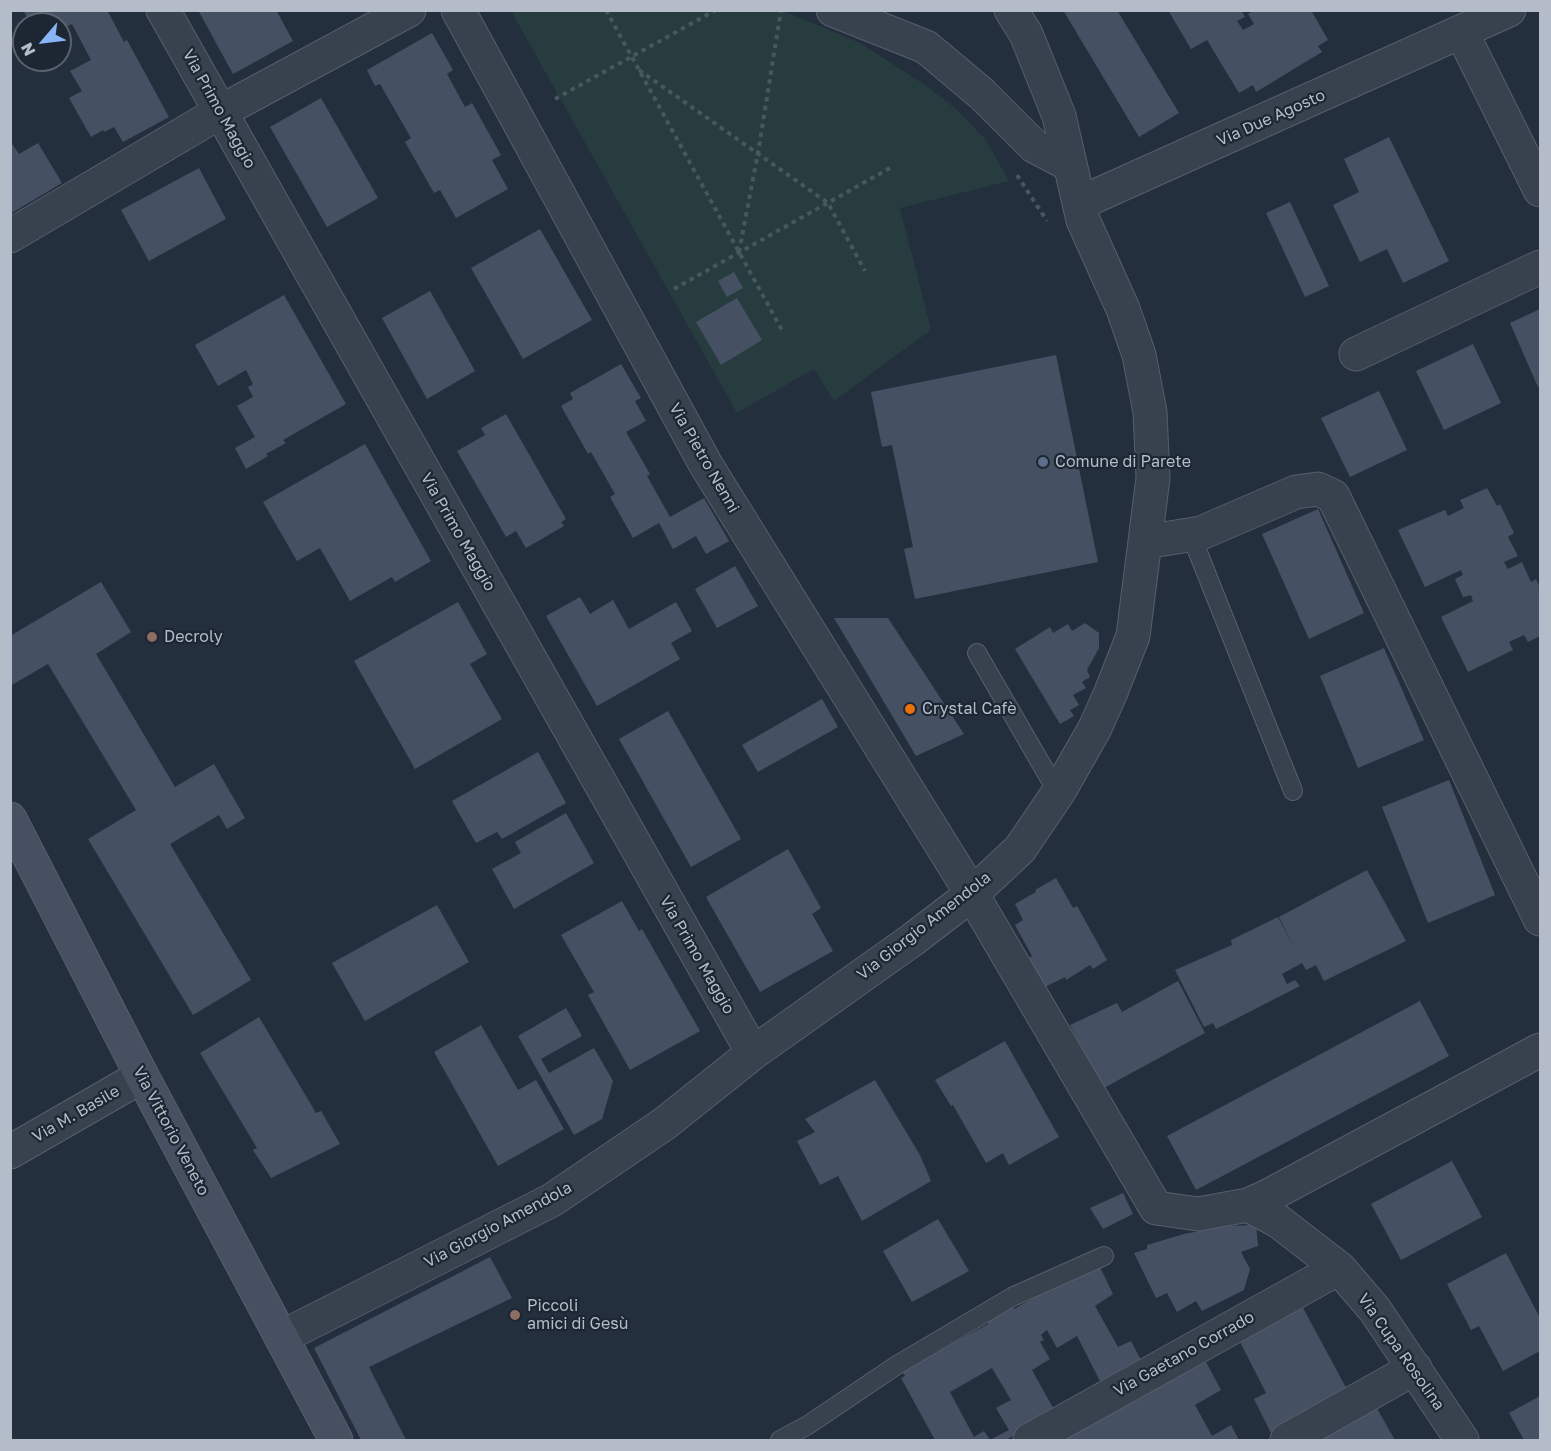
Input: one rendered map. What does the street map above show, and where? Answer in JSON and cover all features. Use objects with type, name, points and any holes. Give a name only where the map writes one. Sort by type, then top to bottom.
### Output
[{"type":"street","name":"Via Primo Maggio","points":[[163,10],[753,1053]]},
{"type":"street","points":[[10,236],[220,111],[409,10]]},
{"type":"street","name":"Via Pietro Nenni","points":[[458,10],[706,465],[972,894],[1156,1208],[1198,1214],[1248,1205]]},
{"type":"street","points":[[833,10],[926,47],[982,94],[1034,146],[1070,165]]},
{"type":"street","name":"Via Giorgio Amendola","points":[[282,1337],[552,1200],[664,1124],[753,1053],[912,940],[972,894],[1020,849],[1058,793],[1095,728],[1112,692],[1133,636],[1153,478],[1150,412],[1139,355],[1123,309],[1083,220],[1059,116],[1026,34],[1011,10]]},
{"type":"street","name":"Via Due Agosto","points":[[1080,203],[1509,10]]},
{"type":"street","points":[[1462,33],[1540,190]]},
{"type":"street","points":[[1356,354],[1540,267]]},
{"type":"street","points":[[1145,542],[1191,536],[1296,492],[1318,489],[1333,496],[1540,919]]},
{"type":"street","name":"Via Vittorio Veneto","points":[[10,819],[142,1076],[336,1440]]},
{"type":"street","points":[[1248,1205],[1536,1063]]},
{"type":"street","name":"Via M. Basile","points":[[10,1152],[142,1076]]},
{"type":"street","name":"Via Cupa Rosolina","points":[[1248,1205],[1278,1221],[1339,1268],[1375,1310],[1462,1440]]},
{"type":"street","name":"Via Gaetano Corrado","points":[[1030,1440],[1339,1268]]},
{"type":"street","points":[[1287,1440],[1415,1368]]},
{"type":"lane","points":[[1191,536],[1293,791]]},
{"type":"lane","points":[[977,653],[1058,793]]},
{"type":"lane","points":[[780,1440],[808,1425],[897,1365],[1012,1297],[1104,1256]]},
{"type":"path","points":[[606,10],[783,332]]},
{"type":"path","points":[[555,99],[716,10]]},
{"type":"path","points":[[739,253],[781,10]]},
{"type":"path","points":[[636,68],[828,203],[865,271]]},
{"type":"path","points":[[1011,167],[1051,227]]},
{"type":"path","points":[[674,289],[890,168]]},
{"type":"green space","points":[[511,11],[784,11],[860,43],[925,85],[956,109],[986,140],[1009,181],[900,208],[931,330],[834,401],[814,369],[737,413]]},
{"type":"building","points":[[23,10],[107,10],[124,42],[127,40],[169,117],[123,142],[114,127],[91,137],[69,98],[82,91],[71,72],[91,60],[72,24],[72,12],[24,12]]},
{"type":"building","points":[[198,10],[276,10],[293,41],[233,74]]},
{"type":"building","points":[[1063,10],[1117,10],[1179,113],[1139,137]]},
{"type":"building","points":[[1168,10],[1241,10],[1245,17],[1237,21],[1243,30],[1254,24],[1248,14],[1254,10],[1311,10],[1328,40],[1318,46],[1322,52],[1256,92],[1253,85],[1239,93],[1207,40],[1191,49]]},
{"type":"building","points":[[432,33],[453,70],[447,74],[465,107],[472,103],[501,155],[492,160],[508,189],[456,218],[440,190],[434,193],[405,142],[411,138],[380,84],[375,86],[367,70]]},
{"type":"building","points":[[321,98],[378,198],[327,227],[270,127]]},
{"type":"building","points":[[1389,137],[1449,261],[1403,283],[1387,249],[1360,262],[1333,205],[1359,192],[1344,159]]},
{"type":"building","points":[[10,141],[19,154],[38,143],[62,183],[10,214]]},
{"type":"building","points":[[199,168],[226,219],[149,261],[121,210]]},
{"type":"building","points":[[1290,202],[1329,286],[1305,297],[1266,213]]},
{"type":"building","points":[[540,229],[592,320],[523,359],[471,268]]},
{"type":"building","points":[[734,272],[743,288],[727,297],[718,281]]},
{"type":"building","points":[[430,291],[475,371],[427,399],[382,318]]},
{"type":"building","points":[[284,295],[346,404],[283,440],[286,443],[246,469],[235,448],[255,437],[237,406],[253,397],[248,387],[253,384],[246,370],[218,386],[195,345]]},
{"type":"building","points":[[737,298],[762,340],[721,365],[696,322]]},
{"type":"building","points":[[1540,309],[1540,386],[1538,387],[1510,323]]},
{"type":"building","points":[[1473,344],[1501,403],[1444,430],[1416,371]]},
{"type":"building","points":[[1056,355],[1098,562],[915,599],[904,549],[913,547],[892,445],[882,447],[871,392]]},
{"type":"building","points":[[621,364],[641,398],[635,401],[646,421],[626,432],[650,474],[647,476],[670,517],[704,498],[729,541],[706,554],[696,536],[673,549],[659,523],[633,538],[610,497],[615,494],[591,452],[588,454],[561,406],[573,399],[570,393]]},
{"type":"building","points":[[1379,391],[1407,450],[1350,477],[1321,418]]},
{"type":"building","points":[[506,414],[566,519],[561,522],[564,526],[526,548],[516,531],[506,537],[457,451],[485,435],[481,428]]},
{"type":"building","points":[[365,444],[431,561],[395,582],[392,577],[350,601],[320,548],[297,561],[263,502]]},
{"type":"building","points":[[1487,488],[1497,506],[1500,504],[1514,533],[1508,537],[1518,556],[1504,562],[1508,569],[1522,562],[1531,582],[1536,579],[1540,588],[1540,636],[1528,642],[1524,635],[1509,642],[1513,650],[1468,672],[1441,617],[1473,601],[1471,595],[1463,597],[1455,579],[1463,575],[1461,570],[1425,587],[1398,530],[1445,510],[1448,516],[1464,508],[1460,500]]},
{"type":"building","points":[[1318,509],[1364,613],[1309,639],[1262,534]]},
{"type":"building","points":[[735,566],[758,606],[717,628],[695,589]]},
{"type":"building","points":[[101,582],[131,632],[96,654],[175,787],[214,764],[245,818],[227,829],[219,815],[170,844],[251,980],[193,1015],[88,839],[136,810],[48,664],[10,686],[10,636]]},
{"type":"building","points":[[580,597],[590,614],[613,600],[629,629],[676,602],[692,631],[671,643],[680,659],[597,706],[546,616]]},
{"type":"building","points":[[458,602],[487,654],[470,664],[502,719],[415,769],[354,661]]},
{"type":"building","points":[[834,618],[888,618],[964,734],[916,756]]},
{"type":"building","points":[[1085,623],[1099,633],[1099,648],[1087,670],[1090,677],[1082,682],[1086,688],[1073,695],[1079,705],[1070,710],[1074,716],[1060,724],[1015,649],[1050,627],[1053,633],[1068,624],[1072,631]]},
{"type":"building","points":[[1384,648],[1424,740],[1358,768],[1320,676]]},
{"type":"building","points":[[822,699],[838,727],[758,772],[742,745]]},
{"type":"building","points":[[668,711],[741,839],[691,867],[619,739]]},
{"type":"building","points":[[538,752],[566,803],[502,839],[497,832],[476,843],[452,801]]},
{"type":"building","points":[[1449,780],[1495,895],[1428,923],[1382,807]]},
{"type":"building","points":[[566,813],[594,863],[514,909],[492,869],[521,853],[515,842]]},
{"type":"building","points":[[788,849],[821,908],[812,914],[833,951],[760,992],[706,897]]},
{"type":"building","points":[[1367,870],[1406,941],[1324,981],[1316,965],[1306,970],[1302,963],[1282,974],[1287,984],[1295,980],[1300,986],[1216,1029],[1213,1023],[1204,1027],[1175,970],[1232,945],[1231,940],[1278,917],[1295,949],[1279,917]]},
{"type":"building","points":[[1056,878],[1073,908],[1077,906],[1107,960],[1093,969],[1090,965],[1066,980],[1065,977],[1043,988],[1028,959],[1032,956],[1015,925],[1023,920],[1015,904]]},
{"type":"building","points":[[622,901],[639,931],[642,929],[700,1031],[630,1070],[588,995],[594,992],[561,935]]},
{"type":"building","points":[[437,905],[469,962],[365,1021],[332,963]]},
{"type":"building","points":[[1178,981],[1205,1033],[1102,1089],[1070,1025],[1117,1003],[1122,1012]]},
{"type":"building","points":[[1420,1001],[1449,1056],[1196,1190],[1167,1136]]},
{"type":"building","points":[[566,1008],[582,1036],[541,1059],[549,1073],[594,1048],[613,1081],[602,1119],[574,1135],[518,1036]]},
{"type":"building","points":[[259,1017],[316,1113],[321,1111],[340,1144],[271,1178],[253,1150],[257,1148],[200,1053]]},
{"type":"building","points":[[481,1025],[518,1090],[536,1080],[564,1129],[498,1166],[434,1052]]},
{"type":"building","points":[[1005,1041],[1059,1137],[1009,1165],[1003,1153],[986,1163],[953,1105],[951,1106],[935,1080]]},
{"type":"building","points":[[875,1080],[920,1155],[931,1181],[862,1221],[838,1176],[820,1185],[797,1141],[815,1132],[805,1119]]},
{"type":"building","points":[[1452,1161],[1482,1217],[1401,1260],[1371,1204]]},
{"type":"building","points":[[1123,1193],[1133,1214],[1103,1229],[1090,1208]]},
{"type":"building","points":[[938,1219],[969,1271],[912,1302],[883,1251]]},
{"type":"building","points":[[1256,1225],[1258,1246],[1241,1252],[1250,1269],[1244,1290],[1202,1311],[1196,1301],[1177,1312],[1167,1293],[1156,1298],[1134,1253],[1147,1249],[1147,1245],[1184,1234],[1226,1226]]},
{"type":"building","points":[[1506,1253],[1540,1318],[1540,1351],[1503,1371],[1479,1326],[1471,1330],[1447,1284]]},
{"type":"building","points":[[490,1257],[512,1298],[369,1367],[406,1440],[361,1440],[314,1348]]},
{"type":"building","points":[[1100,1267],[1113,1294],[1095,1306],[1118,1347],[1131,1341],[1142,1362],[1102,1385],[1077,1336],[1057,1348],[1047,1330],[1041,1335],[1044,1340],[1040,1342],[1050,1359],[1032,1370],[1057,1415],[1030,1425],[1006,1440],[990,1440],[935,1440],[901,1378],[905,1376],[902,1371],[988,1324],[987,1321],[1012,1305],[1014,1309],[1050,1289]],"holes":[[[992,1368],[1011,1400],[996,1408],[1009,1430],[990,1440],[984,1431],[974,1437],[950,1392]]]},
{"type":"building","points":[[1302,1306],[1350,1395],[1271,1433],[1254,1399],[1266,1393],[1239,1340]]},
{"type":"building","points":[[1204,1358],[1221,1390],[1195,1405],[1212,1436],[1231,1425],[1239,1440],[1059,1440]]},
{"type":"building","points":[[1540,1396],[1540,1440],[1524,1440],[1509,1413]]},
{"type":"building","points":[[1375,1405],[1395,1440],[1318,1440]]},
{"type":"place","name":"Comune di Parete","points":[[1043,462]]},
{"type":"place","name":"Decroly","points":[[152,637]]},
{"type":"place","name":"Crystal Cafè","points":[[910,709]]},
{"type":"place","name":"Piccoli amici di Gesù","points":[[515,1315]]}]
